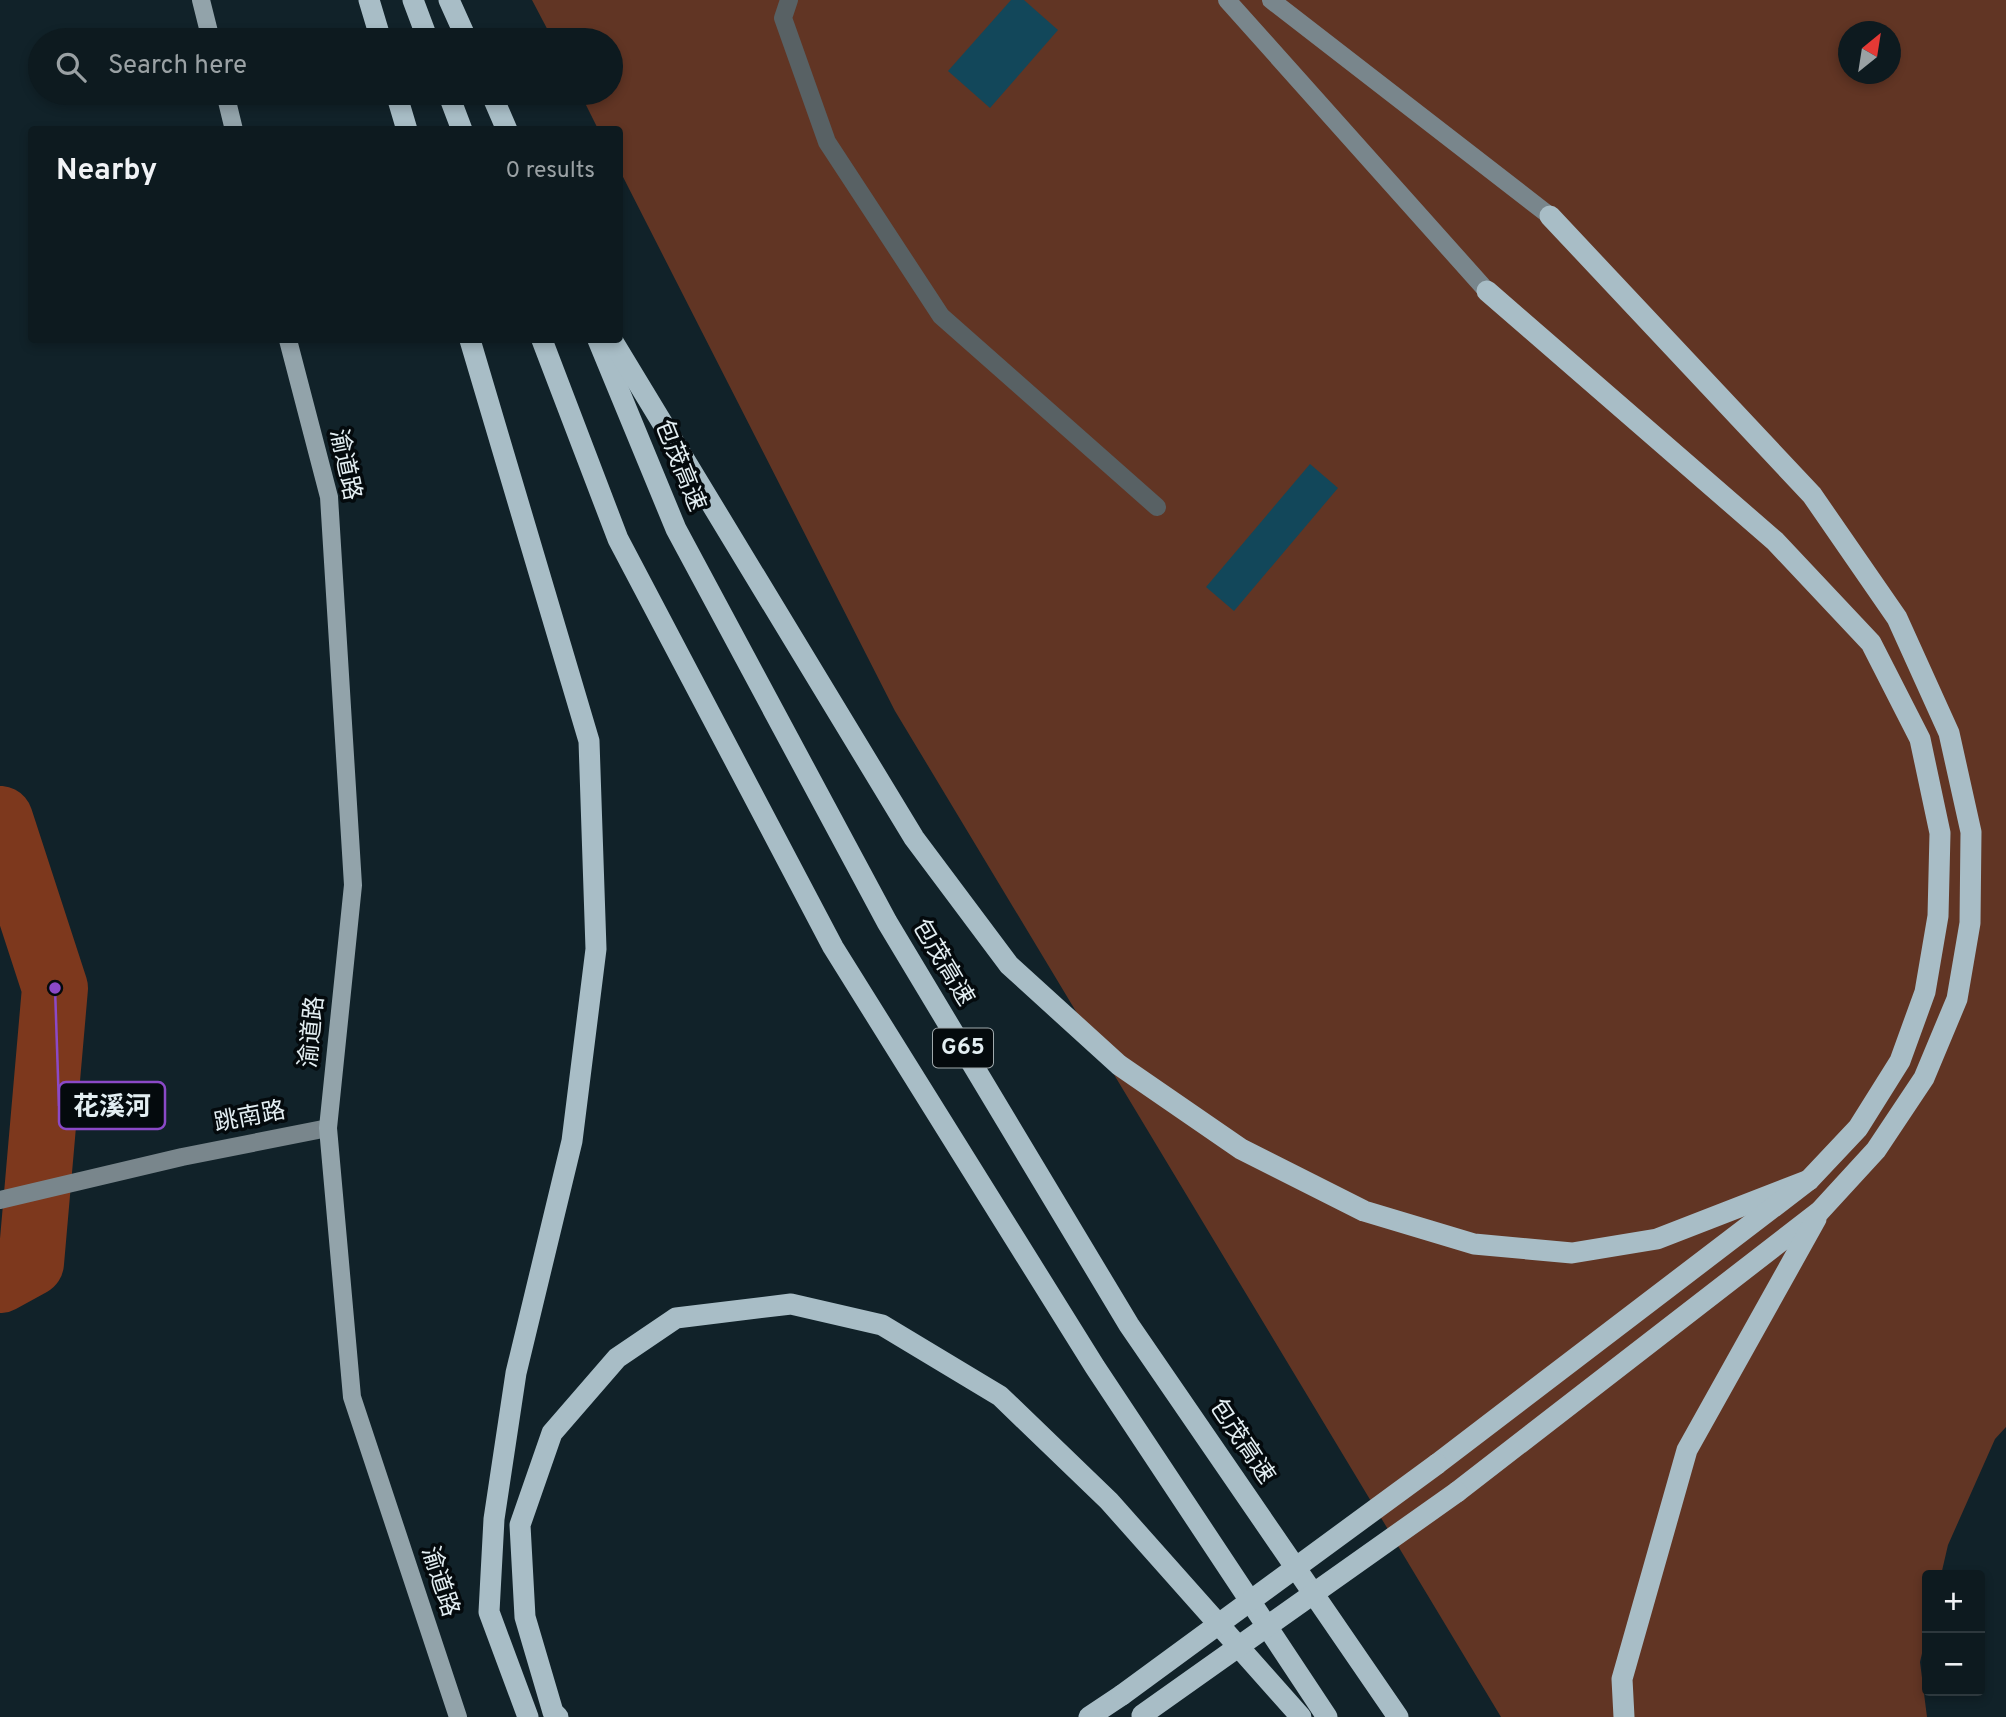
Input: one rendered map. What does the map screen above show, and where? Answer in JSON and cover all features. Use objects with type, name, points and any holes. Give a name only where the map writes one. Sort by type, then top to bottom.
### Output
[{"type":"highway","points":[[369,0],[377,28]]},
{"type":"highway","points":[[413,0],[424,28]]},
{"type":"highway","points":[[449,0],[462,28]]},
{"type":"highway","points":[[400,105],[406,126]]},
{"type":"highway","points":[[453,105],[460,126]]},
{"type":"highway","points":[[496,105],[505,126]]},
{"type":"highway","points":[[1141,1716],[1457,1492],[1820,1212],[1876,1150],[1924,1078],[1957,999],[1970,923],[1971,832],[1949,733],[1897,618],[1812,495],[1550,216]]},
{"type":"highway","points":[[1089,1717],[1437,1464],[1809,1180],[1858,1128],[1900,1061],[1926,992],[1938,916],[1940,833],[1920,739],[1871,643],[1775,541],[1487,292]]},
{"type":"highway","points":[[471,343],[589,741],[596,949],[593,976],[572,1141],[516,1373],[494,1519],[489,1612],[528,1717]]},
{"type":"highway","name":"G65","points":[[543,343],[618,539],[833,947],[1095,1367],[1327,1717]]},
{"type":"highway","name":"包茂高速","points":[[599,343],[676,529],[887,922],[1129,1325],[1398,1717]]},
{"type":"highway","points":[[614,343],[914,838],[1009,965],[1119,1065],[1241,1149],[1364,1211],[1474,1244],[1572,1253],[1657,1239],[1809,1180]]},
{"type":"highway","points":[[1624,1717],[1622,1679],[1687,1450],[1820,1212]]},
{"type":"highway","points":[[558,1717],[553,1712],[526,1617],[520,1525],[552,1433],[617,1358],[676,1318],[791,1304],[882,1325],[1000,1396],[1109,1501],[1301,1717]]},
{"type":"main road","points":[[201,0],[208,28]]},
{"type":"main road","points":[[1227,0],[1487,292]]},
{"type":"main road","points":[[1271,0],[1550,216]]},
{"type":"main road","points":[[228,105],[233,126]]},
{"type":"main road","name":"渝道路","points":[[289,343],[329,497],[353,885],[328,1128],[352,1397],[458,1717]]},
{"type":"main road","name":"跳南路","points":[[0,1200],[182,1157],[328,1128]]},
{"type":"lane","points":[[789,0],[783,18],[827,142],[941,316],[1157,507]]},
{"type":"shaded area","points":[[532,0],[2006,0],[2006,1427],[1995,1439],[1948,1545],[1942,1570],[1922,1570],[1920,1662],[1922,1696],[1924,1696],[1927,1717],[1501,1717],[895,711],[623,177],[623,126],[596,126],[586,105],[623,105],[623,28],[547,28]]},
{"type":"building","points":[[1011,0],[1024,0],[1058,30],[990,108],[948,71]]},
{"type":"building","points":[[1310,464],[1338,488],[1234,611],[1206,587]]},
{"type":"waterway","points":[[0,819],[55,988],[31,1263],[0,1280]]},
{"type":"place","name":"花溪河","points":[[55,988]]}]
